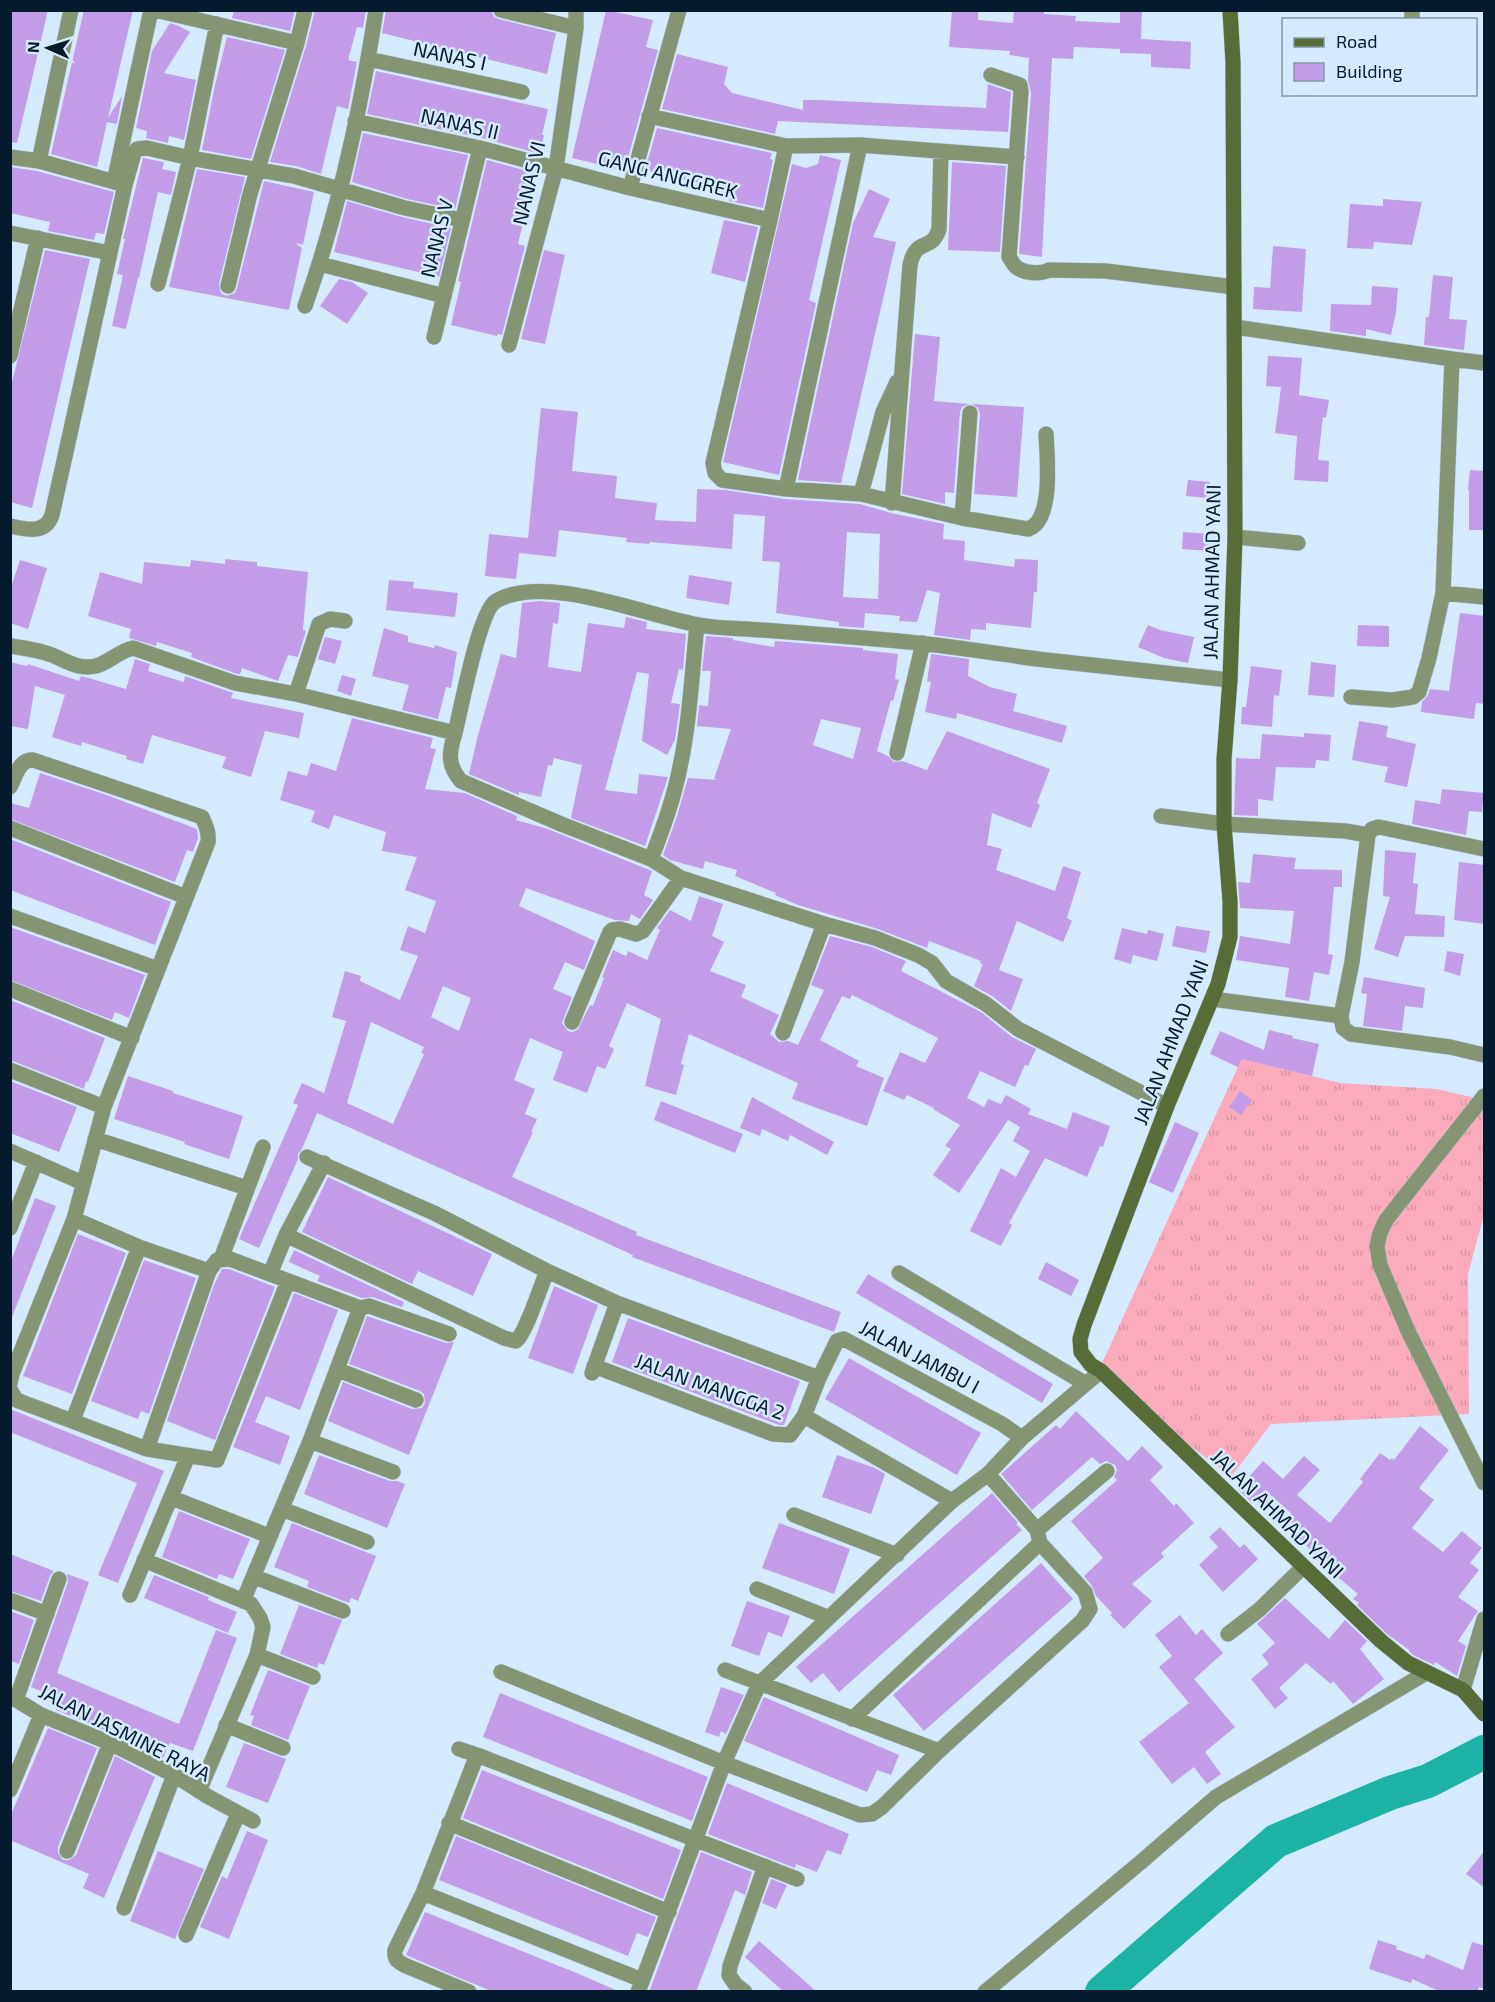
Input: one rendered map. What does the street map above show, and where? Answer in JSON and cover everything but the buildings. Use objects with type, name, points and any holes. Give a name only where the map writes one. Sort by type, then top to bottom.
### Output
[{"type":"street","points":[[39,161],[71,10]]},
{"type":"street","points":[[10,526],[38,529],[48,525],[52,515],[110,253],[120,184],[153,10],[297,43]]},
{"type":"street","points":[[228,286],[250,194],[305,10]]},
{"type":"street","points":[[305,306],[320,264],[355,121],[376,10]]},
{"type":"street","name":"NANAS VI","points":[[509,345],[556,168],[576,28],[576,10]]},
{"type":"street","points":[[630,188],[679,10]]},
{"type":"street","name":"JALAN AHMAD YANI","points":[[1230,10],[1233,62],[1235,537],[1230,680],[1224,759],[1224,824],[1231,922],[1226,955],[1212,999],[1167,1106],[1081,1333],[1080,1346],[1085,1359],[1101,1371],[1382,1641],[1408,1663],[1467,1694],[1485,1714]]},
{"type":"street","points":[[507,11],[576,28]]},
{"type":"street","points":[[158,284],[190,158],[217,24]]},
{"type":"street","name":"NANAS I","points":[[368,59],[522,92]]},
{"type":"street","points":[[991,75],[1020,85],[1021,92],[1010,257],[1014,265],[1023,270],[1043,273],[1049,270],[1106,271],[1234,287]]},
{"type":"street","points":[[649,116],[786,146],[860,145],[1017,157]]},
{"type":"street","name":"NANAS II","points":[[355,121],[480,148],[556,168]]},
{"type":"street","points":[[786,489],[860,145]]},
{"type":"street","points":[[786,146],[712,466],[715,473],[722,480],[786,489],[861,494],[962,518],[1031,529],[1040,522],[1047,492],[1046,434]]},
{"type":"street","points":[[120,184],[134,153],[139,148],[294,176],[338,190],[462,220]]},
{"type":"street","name":"NANAS V","points":[[434,337],[480,148]]},
{"type":"street","points":[[892,503],[912,255],[916,249],[932,242],[939,229],[941,152]]},
{"type":"street","points":[[10,157],[39,161],[120,184]]},
{"type":"street","name":"GANG ANGGREK","points":[[556,168],[630,188],[770,220]]},
{"type":"street","points":[[10,233],[110,253]]},
{"type":"street","points":[[10,356],[38,238]]},
{"type":"street","points":[[320,264],[444,296]]},
{"type":"street","points":[[1235,327],[1485,363]]},
{"type":"street","points":[[1351,697],[1409,699],[1417,694],[1429,658],[1443,593],[1452,359]]},
{"type":"street","points":[[861,494],[883,411],[901,374]]},
{"type":"street","points":[[962,518],[970,413]]},
{"type":"street","points":[[1235,537],[1298,543]]},
{"type":"street","points":[[1167,1106],[1018,1029],[986,1004],[946,981],[932,963],[918,955],[875,938],[681,878],[651,859],[460,782],[453,773],[450,755],[476,643],[487,610],[498,599],[533,590],[572,595],[697,625],[923,643],[1046,660],[1230,680]]},
{"type":"street","points":[[1443,593],[1485,597]]},
{"type":"street","points":[[296,694],[319,624],[330,619],[345,621]]},
{"type":"street","points":[[651,859],[665,824],[681,764],[687,728],[697,625]]},
{"type":"street","points":[[897,753],[923,643]]},
{"type":"street","points":[[10,646],[53,655],[81,668],[94,667],[120,652],[133,648],[235,683],[296,694],[455,733]]},
{"type":"street","points":[[10,787],[22,763],[30,759],[202,817],[207,828],[208,842],[104,1107],[74,1220],[10,1383]]},
{"type":"street","points":[[1161,816],[1224,824],[1345,831],[1368,835]]},
{"type":"street","points":[[1485,849],[1379,827],[1372,829],[1368,835],[1352,962],[1341,1016],[1343,1028],[1351,1034],[1450,1047],[1485,1055]]},
{"type":"street","points":[[10,828],[186,897]]},
{"type":"street","points":[[572,1022],[610,932],[620,929],[636,934],[643,931],[681,878]]},
{"type":"street","points":[[10,916],[158,969]]},
{"type":"street","points":[[783,1033],[824,924]]},
{"type":"street","points":[[10,989],[132,1038]]},
{"type":"street","points":[[1212,999],[1341,1016]]},
{"type":"street","points":[[10,1070],[104,1107]]},
{"type":"street","points":[[1485,1096],[1386,1220],[1377,1246],[1380,1265],[1408,1331],[1485,1483]]},
{"type":"street","points":[[95,1138],[248,1188]]},
{"type":"street","points":[[221,1259],[263,1147]]},
{"type":"street","points":[[10,1151],[83,1183]]},
{"type":"street","points":[[307,1157],[434,1213],[547,1271],[617,1303],[819,1378]]},
{"type":"street","points":[[10,1228],[17,1190],[36,1162]]},
{"type":"street","points":[[270,1274],[286,1235],[324,1163]]},
{"type":"street","points":[[74,1220],[139,1247],[209,1271]]},
{"type":"street","points":[[286,1235],[504,1338],[516,1341],[520,1339],[547,1271]]},
{"type":"street","points":[[73,1420],[139,1247]]},
{"type":"street","points":[[147,1449],[209,1271],[215,1261],[234,1260],[360,1308],[369,1306],[449,1334]]},
{"type":"street","points":[[899,1272],[1086,1384]]},
{"type":"street","points":[[10,1389],[16,1400],[147,1449],[217,1460],[288,1281]]},
{"type":"street","name":"JALAN MANGGA 2","points":[[617,1303],[593,1370],[779,1436],[790,1435],[804,1416]]},
{"type":"street","points":[[243,1601],[310,1441],[360,1308]]},
{"type":"street","name":"JALAN JAMBU I","points":[[804,1416],[837,1341],[844,1339],[1002,1424],[1022,1438]]},
{"type":"street","points":[[338,1370],[416,1400]]},
{"type":"street","points":[[423,1893],[640,1986],[724,1763],[759,1683],[952,1501],[988,1474],[1022,1438],[1101,1371]]},
{"type":"street","points":[[804,1416],[952,1501]]},
{"type":"street","points":[[310,1441],[393,1472]]},
{"type":"street","points":[[130,1595],[188,1456]]},
{"type":"street","points":[[852,1719],[1107,1471]]},
{"type":"street","points":[[501,1672],[724,1763],[865,1816],[872,1814],[882,1808],[939,1751],[1082,1621],[1090,1609],[1085,1592],[988,1474]]},
{"type":"street","points":[[172,1498],[269,1536]]},
{"type":"street","points":[[282,1509],[367,1542]]},
{"type":"street","points":[[794,1515],[897,1555]]},
{"type":"street","points":[[144,1560],[251,1604],[263,1627],[257,1655],[199,1791]]},
{"type":"street","points":[[1228,1634],[1259,1610],[1303,1567]]},
{"type":"street","points":[[255,1577],[343,1611]]},
{"type":"street","points":[[13,1698],[59,1579]]},
{"type":"street","points":[[757,1589],[827,1617]]},
{"type":"street","points":[[10,1599],[47,1614]]},
{"type":"street","points":[[1467,1694],[1485,1619]]},
{"type":"street","points":[[257,1655],[313,1677]]},
{"type":"street","points":[[725,1670],[939,1751]]},
{"type":"street","points":[[985,1992],[1142,1862],[1216,1797],[1426,1672]]},
{"type":"street","name":"JALAN JASMINE RAYA","points":[[13,1698],[41,1715],[110,1743],[174,1775],[253,1821]]},
{"type":"street","points":[[10,1790],[41,1715]]},
{"type":"street","points":[[226,1725],[283,1748]]},
{"type":"street","points":[[67,1851],[110,1743]]},
{"type":"street","points":[[459,1749],[797,1879]]},
{"type":"street","points":[[469,1992],[404,1965],[395,1959],[394,1950],[423,1893],[477,1755]]},
{"type":"street","points":[[124,1908],[174,1775]]},
{"type":"street","points":[[186,1935],[238,1814]]},
{"type":"street","points":[[449,1823],[669,1912]]},
{"type":"street","points":[[745,1992],[727,1985],[730,1966],[765,1866]]},
{"type":"green space","points":[[1242,1058],[1340,1083],[1437,1089],[1484,1100],[1484,1215],[1468,1274],[1469,1414],[1271,1424],[1231,1477],[1097,1374]]},
{"type":"waterway","points":[[1102,1992],[1276,1841],[1390,1793],[1428,1781],[1484,1752]]}]
